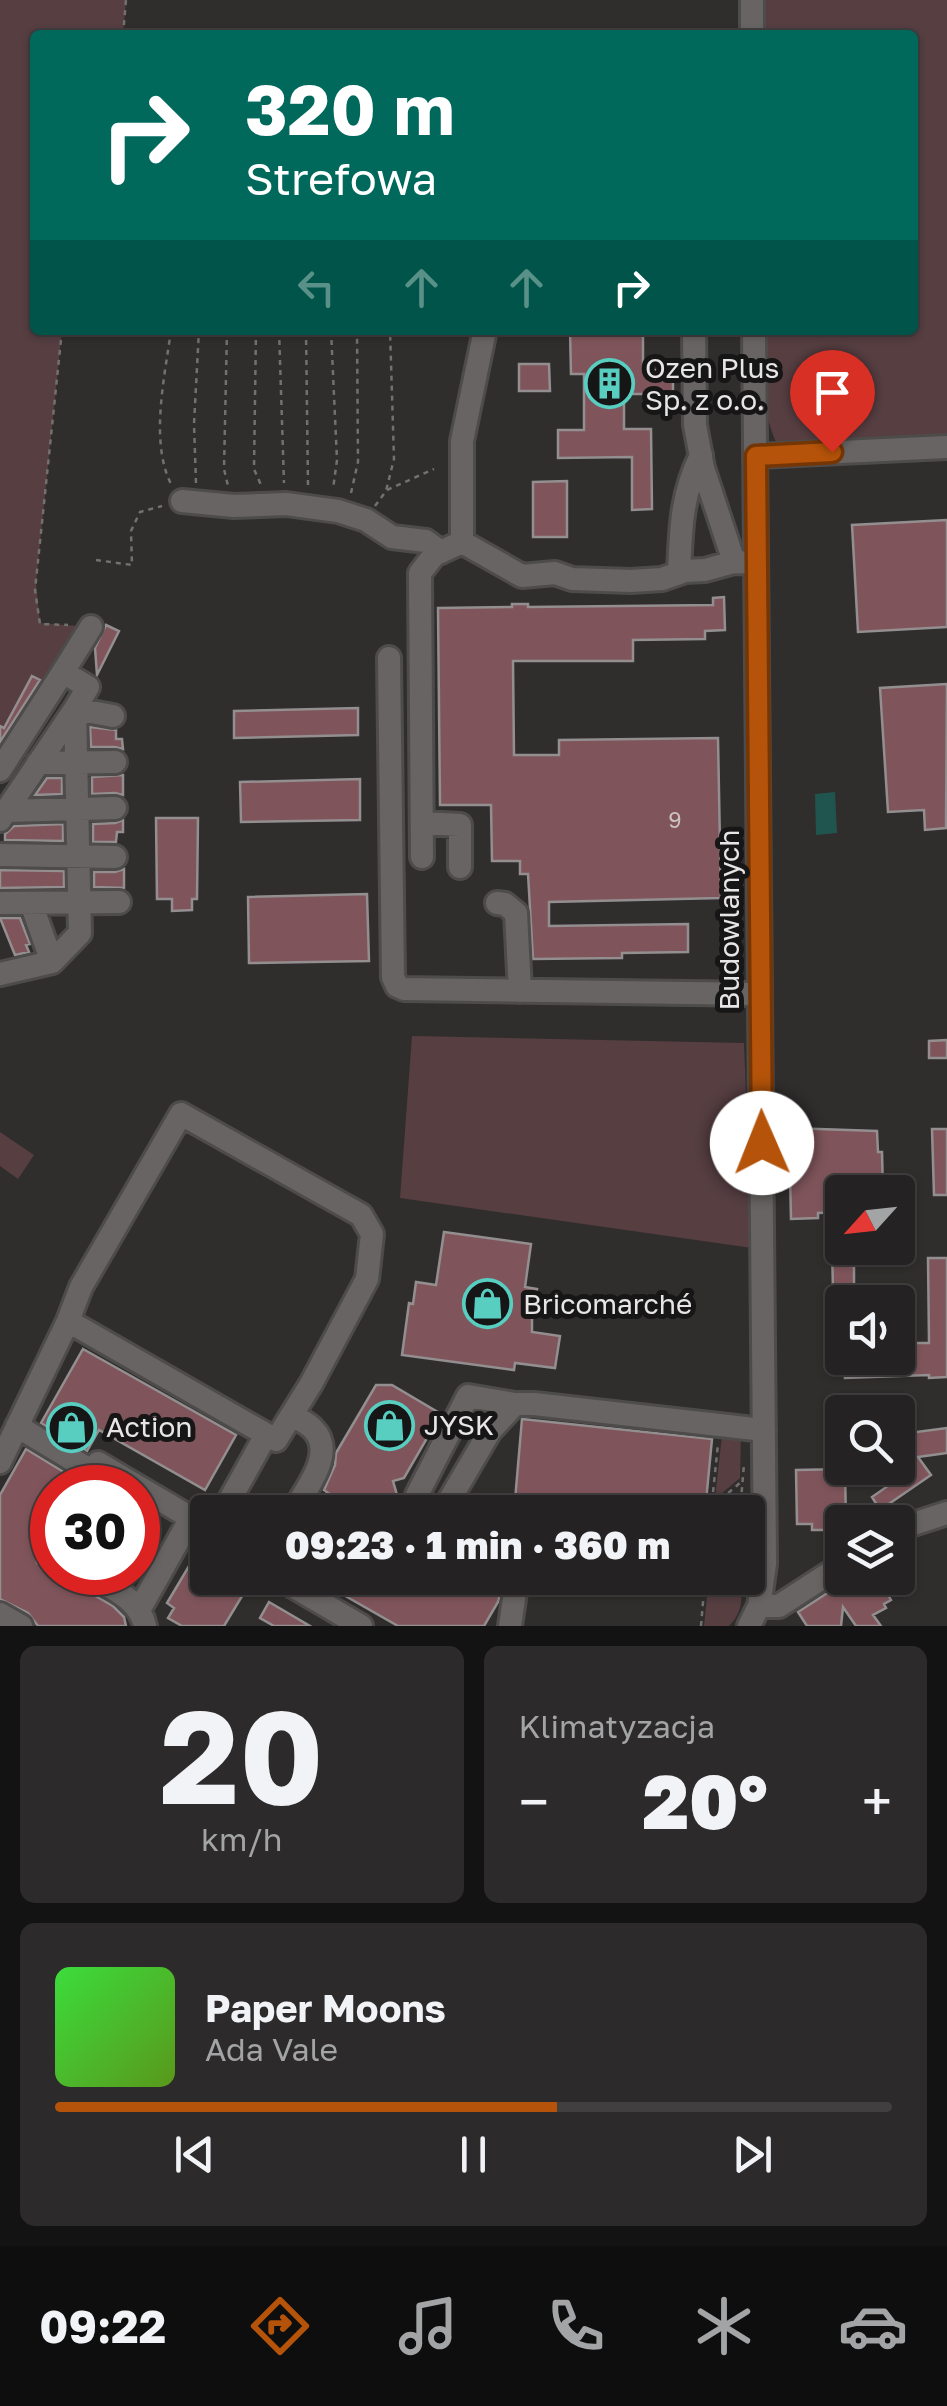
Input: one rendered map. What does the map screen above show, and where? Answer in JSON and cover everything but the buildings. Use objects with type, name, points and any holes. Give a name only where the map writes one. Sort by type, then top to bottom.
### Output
[{"type":"street","points":[[752,0],[752,30]]},
{"type":"street","points":[[451,547],[462,441],[484,335]]},
{"type":"street","points":[[193,502],[317,510],[392,537],[451,547],[522,576],[555,573],[572,579],[631,581],[662,579],[745,562],[721,528],[700,455],[695,425],[694,335]]},
{"type":"street","name":"Budowlanych","points":[[754,335],[756,456],[745,562],[760,994],[765,1564],[754,1616]]},
{"type":"street","points":[[756,456],[947,447]]},
{"type":"street","points":[[679,573],[688,481],[700,455]]},
{"type":"street","points":[[422,857],[420,573],[434,555],[451,547]]},
{"type":"street","points":[[0,770],[91,627]]},
{"type":"street","points":[[389,658],[393,977],[397,986],[760,994]]},
{"type":"street","points":[[3,816],[88,687],[63,672]]},
{"type":"street","points":[[76,709],[113,716]]},
{"type":"street","points":[[0,974],[52,962],[80,933],[76,709]]},
{"type":"street","points":[[38,764],[115,762]]},
{"type":"street","points":[[3,816],[114,808]]},
{"type":"street","points":[[422,823],[460,825],[460,867]]},
{"type":"street","points":[[0,855],[115,857]]},
{"type":"street","points":[[31,902],[52,962]]},
{"type":"street","points":[[0,903],[119,902]]},
{"type":"street","points":[[497,903],[516,913],[520,991]]},
{"type":"street","points":[[0,1462],[81,1287],[181,1114],[361,1215],[372,1234],[367,1279],[276,1440],[68,1321]]},
{"type":"street","points":[[418,1495],[468,1396],[764,1430]]},
{"type":"street","points":[[453,1495],[490,1431],[515,1404]]},
{"type":"street","points":[[292,1414],[314,1430],[322,1444],[320,1464],[302,1495]]},
{"type":"street","points":[[17,1426],[69,1465]]},
{"type":"street","points":[[232,1495],[266,1435]]},
{"type":"street","points":[[160,1500],[190,1518]]},
{"type":"street","points":[[915,1524],[947,1514]]},
{"type":"street","points":[[122,1595],[132,1601],[142,1618],[190,1538]]},
{"type":"street","points":[[754,1616],[779,1606],[825,1576]]},
{"type":"street","points":[[308,1595],[360,1626]]},
{"type":"street","points":[[510,1626],[515,1595]]},
{"type":"street","points":[[0,1614],[21,1626]]},
{"type":"path","points":[[124,30],[126,0]]},
{"type":"path","points":[[61,335],[35,590],[40,624],[91,627]]},
{"type":"path","points":[[170,335],[161,412],[161,454],[169,480],[193,502]]},
{"type":"path","points":[[193,502],[199,335]]},
{"type":"path","points":[[227,335],[224,469],[234,506]]},
{"type":"path","points":[[256,335],[254,469],[317,510],[386,491],[434,469]]},
{"type":"path","points":[[280,335],[317,510]]},
{"type":"path","points":[[306,335],[317,510]]},
{"type":"path","points":[[317,510],[337,460],[332,335]]},
{"type":"path","points":[[317,510],[358,462],[357,335]]},
{"type":"path","points":[[386,491],[394,460],[390,335]]},
{"type":"path","points":[[96,560],[132,566],[131,531],[140,512],[193,502]]},
{"type":"path","points":[[713,1495],[719,1436]]},
{"type":"path","points":[[726,1495],[742,1480]]},
{"type":"path","points":[[700,1626],[703,1595]]},
{"type":"shaded area","points":[[0,0],[126,0],[123,30],[30,30],[30,335],[61,335],[36,583],[40,623],[91,627],[0,770]]},
{"type":"shaded area","points":[[764,0],[947,0],[947,436],[777,444],[766,403],[766,335],[918,335],[918,30],[762,30]]},
{"type":"shaded area","points":[[412,1036],[744,1043],[752,1248],[400,1198]]},
{"type":"shaded area","points":[[0,1132],[34,1155],[18,1179],[0,1166]]},
{"type":"shaded area","points":[[741,1432],[740,1478],[715,1495],[722,1435]]},
{"type":"shaded area","points":[[707,1595],[741,1595],[740,1609],[729,1626],[704,1626]]},
{"type":"water","points":[[835,792],[837,833],[816,835],[815,794]]},
{"type":"place","name":"Ozen Plus Sp. z o.o.","points":[[610,384]]},
{"type":"place","name":"Bricomarché","points":[[488,1304]]},
{"type":"place","name":"JYSK","points":[[389,1425]]},
{"type":"place","name":"Action","points":[[71,1427]]},
{"type":"route","points":[[762,1143],[756,456],[832,452]]}]
